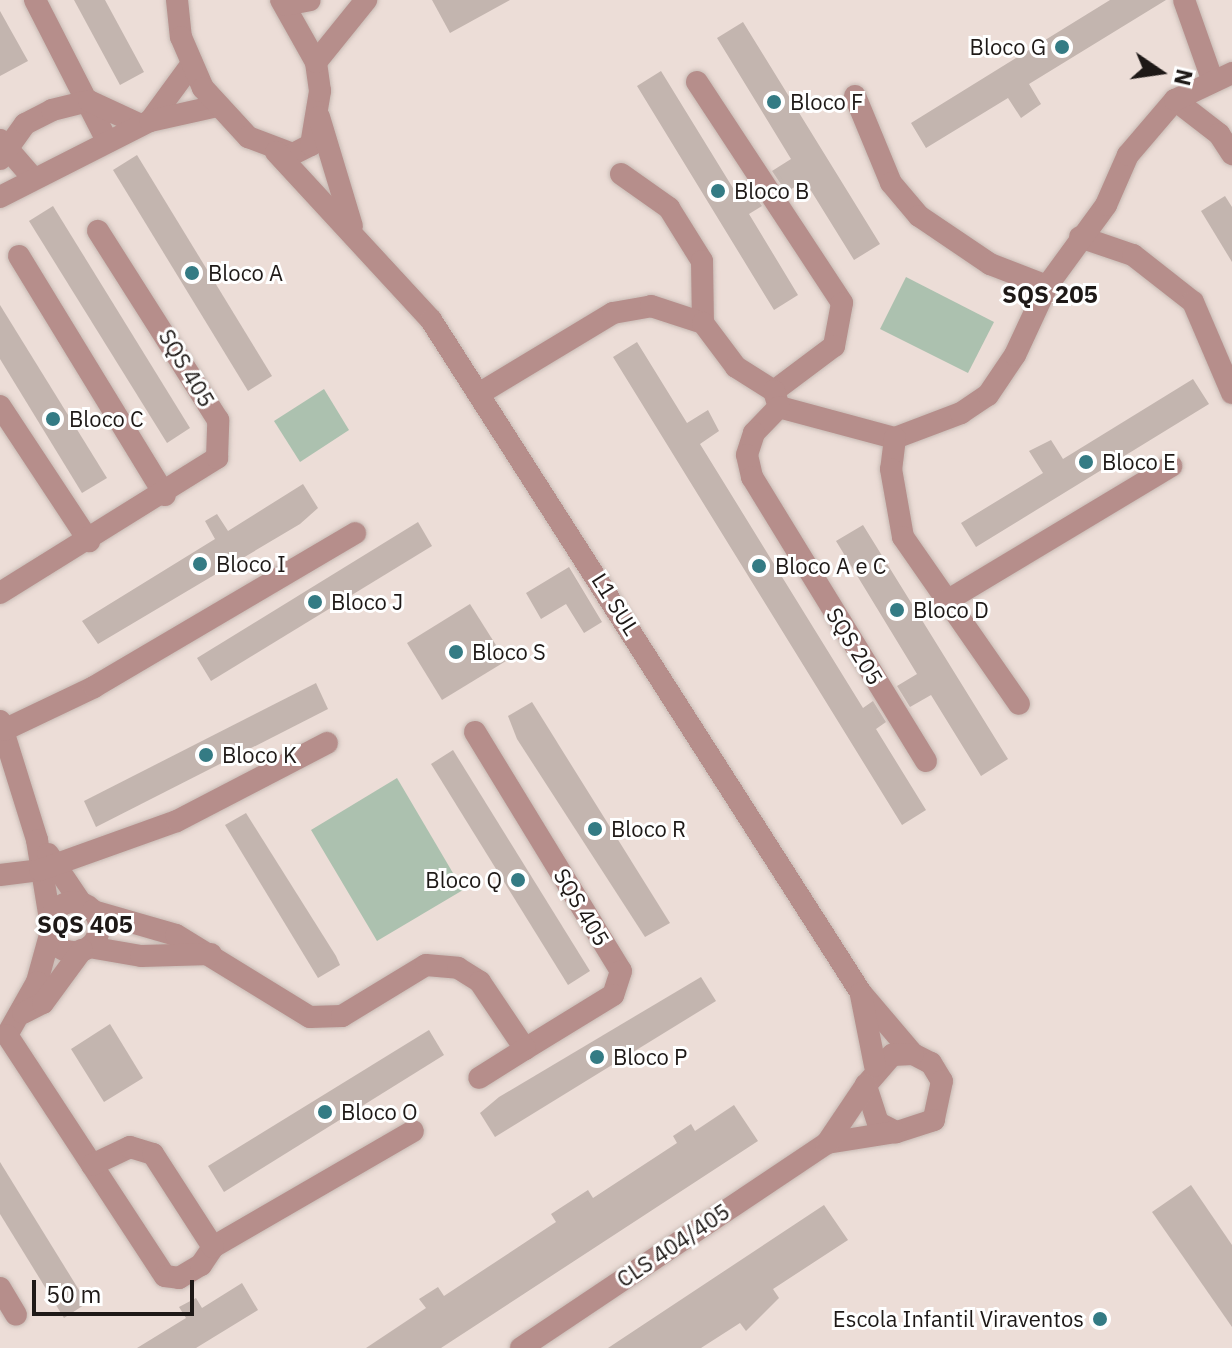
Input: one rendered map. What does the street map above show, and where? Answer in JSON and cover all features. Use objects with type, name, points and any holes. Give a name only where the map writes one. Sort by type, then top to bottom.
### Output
[{"type":"street","points":[[35,0],[107,141]]},
{"type":"street","points":[[145,123],[191,65],[177,0]]},
{"type":"street","points":[[276,152],[305,151],[319,116],[316,62],[283,2],[310,0]]},
{"type":"street","points":[[316,62],[366,0]]},
{"type":"street","points":[[621,174],[669,208],[702,261],[703,323],[736,367],[776,399],[895,438],[988,395],[1047,286],[1106,205],[1128,155],[1175,100],[1222,76],[1184,0]]},
{"type":"street","name":"L1 SUL","points":[[191,65],[217,106],[248,137],[276,152],[353,227],[482,392],[861,993],[913,1054]]},
{"type":"street","name":"SQS 205","points":[[697,82],[842,303],[834,346],[776,399],[754,433],[747,455],[752,477],[926,761]]},
{"type":"street","points":[[855,96],[891,183],[919,216],[990,264],[1047,286]]},
{"type":"street","points":[[1175,100],[1219,134],[1232,154]]},
{"type":"street","points":[[33,178],[1,149],[35,118],[89,101],[145,123]]},
{"type":"street","points":[[0,197],[145,123],[217,106]]},
{"type":"street","name":"L1 SUL","points":[[319,116],[353,227]]},
{"type":"street","name":"SQS 405","points":[[0,593],[165,495],[217,458],[218,420],[98,231]]},
{"type":"street","points":[[1080,237],[1133,255],[1193,302],[1232,393]]},
{"type":"street","points":[[19,256],[165,495]]},
{"type":"street","points":[[482,392],[631,307],[703,323]]},
{"type":"street","points":[[0,406],[89,541]]},
{"type":"street","points":[[895,438],[891,469],[903,537],[945,602],[1019,704]]},
{"type":"street","points":[[945,602],[1171,466]]},
{"type":"street","points":[[9,1029],[43,1003],[98,934],[87,907],[48,866],[2,725],[148,657],[355,533]]},
{"type":"street","name":"SQS 405","points":[[475,732],[621,971],[613,995],[479,1078]]},
{"type":"street","points":[[0,875],[48,866],[177,821],[327,743]]},
{"type":"street","points":[[48,866],[50,927],[59,947],[141,956],[212,954]]},
{"type":"street","points":[[9,1029],[59,907],[87,907],[212,954],[290,1008],[325,1018],[365,1005],[412,970],[458,968],[480,982],[525,1049]]},
{"type":"street","name":"L1 SUL","points":[[861,993],[870,1075]]},
{"type":"street","points":[[9,1029],[92,1165],[165,1276],[201,1265],[213,1247],[413,1131]]},
{"type":"street","points":[[913,1054],[931,1063],[943,1101],[934,1120],[896,1132],[867,1105],[870,1075],[913,1054]]},
{"type":"street","name":"CLS 404/405","points":[[521,1348],[827,1143],[870,1075]]},
{"type":"street","name":"CLS 404/405","points":[[827,1143],[896,1132]]},
{"type":"street","points":[[92,1165],[130,1147],[153,1154],[213,1247]]},
{"type":"street","points":[[0,1288],[16,1315]]},
{"type":"green space","points":[[906,277],[994,322],[968,373],[880,329]]},
{"type":"green space","points":[[324,389],[349,430],[300,462],[274,421]]},
{"type":"green space","points":[[397,778],[463,890],[377,941],[311,830]]},
{"type":"building","points":[[74,0],[105,0],[144,72],[120,85]]},
{"type":"building","points":[[432,0],[510,0],[450,33]]},
{"type":"building","name":"Bloco G","points":[[1110,0],[1166,0],[1029,84],[1041,104],[1021,118],[1008,98],[926,148],[911,123]]},
{"type":"building","points":[[0,11],[28,61],[0,76]]},
{"type":"building","name":"Bloco F","points":[[743,22],[880,244],[854,260],[805,181],[786,192],[772,171],[791,159],[717,38]]},
{"type":"building","name":"Bloco B","points":[[661,71],[736,193],[748,186],[762,206],[749,214],[798,295],[774,310],[637,86]]},
{"type":"building","name":"Bloco A","points":[[137,155],[272,376],[248,391],[113,170]]},
{"type":"building","points":[[1225,196],[1232,207],[1232,262],[1201,211]]},
{"type":"building","points":[[53,206],[190,428],[167,443],[29,221]]},
{"type":"building","name":"Bloco C","points":[[0,305],[107,478],[82,493],[0,359]]},
{"type":"building","name":"Bloco A e C","points":[[637,342],[687,423],[708,410],[719,431],[700,444],[863,708],[873,701],[886,722],[876,729],[926,810],[902,825],[613,357]]},
{"type":"building","name":"Bloco E","points":[[1193,379],[1209,404],[976,547],[961,523],[1043,473],[1029,451],[1051,440],[1063,459]]},
{"type":"building","name":"Bloco I","points":[[303,484],[318,508],[300,524],[98,644],[82,621],[215,539],[205,521],[217,514],[228,531]]},
{"type":"building","name":"Bloco J","points":[[418,522],[432,546],[211,681],[197,658]]},
{"type":"building","name":"Bloco D","points":[[863,525],[1008,759],[981,776],[931,695],[910,707],[897,686],[917,674],[836,541]]},
{"type":"building","points":[[569,567],[602,622],[584,633],[566,604],[541,619],[526,593]]},
{"type":"building","name":"Bloco S","points":[[470,604],[506,661],[442,700],[407,643]]},
{"type":"building","name":"Bloco K","points":[[316,683],[328,709],[96,827],[84,801]]},
{"type":"building","name":"Bloco R","points":[[532,702],[670,923],[645,937],[517,739],[508,716]]},
{"type":"building","name":"Bloco Q","points":[[453,750],[590,971],[568,985],[431,764]]},
{"type":"building","points":[[246,813],[340,965],[318,978],[225,825]]},
{"type":"building","name":"Bloco P","points":[[701,977],[716,1001],[495,1137],[480,1113],[499,1097]]},
{"type":"building","points":[[110,1024],[143,1078],[104,1102],[71,1049]]},
{"type":"building","name":"Bloco O","points":[[429,1030],[444,1055],[224,1192],[208,1166]]},
{"type":"building","points":[[734,1105],[758,1141],[441,1348],[366,1348],[426,1308],[419,1299],[438,1287],[444,1296],[556,1222],[551,1214],[588,1190],[593,1198],[677,1143],[673,1136],[691,1124],[695,1131]]},
{"type":"building","points":[[0,1162],[87,1303],[64,1318],[0,1214]]},
{"type":"building","points":[[1191,1185],[1232,1245],[1232,1327],[1152,1212]]},
{"type":"building","points":[[824,1205],[848,1240],[773,1289],[779,1298],[746,1331],[740,1323],[701,1348],[608,1348]]},
{"type":"building","points":[[242,1283],[258,1310],[196,1348],[137,1348],[186,1318],[179,1307],[196,1298],[202,1308]]},
{"type":"place","name":"Bloco G","points":[[1062,47]]},
{"type":"place","name":"Bloco F","points":[[774,102]]},
{"type":"place","name":"Bloco B","points":[[718,191]]},
{"type":"place","name":"Bloco A","points":[[192,273]]},
{"type":"place","name":"Bloco C","points":[[53,419]]},
{"type":"place","name":"Bloco E","points":[[1086,462]]},
{"type":"place","name":"Bloco I","points":[[200,564]]},
{"type":"place","name":"Bloco A e C","points":[[759,566]]},
{"type":"place","name":"Bloco J","points":[[315,602]]},
{"type":"place","name":"Bloco D","points":[[897,610]]},
{"type":"place","name":"Bloco S","points":[[456,652]]},
{"type":"place","name":"Bloco K","points":[[206,755]]},
{"type":"place","name":"Bloco R","points":[[595,829]]},
{"type":"place","name":"Bloco Q","points":[[518,880]]},
{"type":"place","name":"Bloco P","points":[[597,1057]]},
{"type":"place","name":"Bloco O","points":[[325,1112]]},
{"type":"place","name":"Escola Infantil Viraventos","points":[[1100,1319]]},
{"type":"district","name":"SQS 205","points":[[1050,295]]},
{"type":"district","name":"SQS 405","points":[[85,925]]}]
